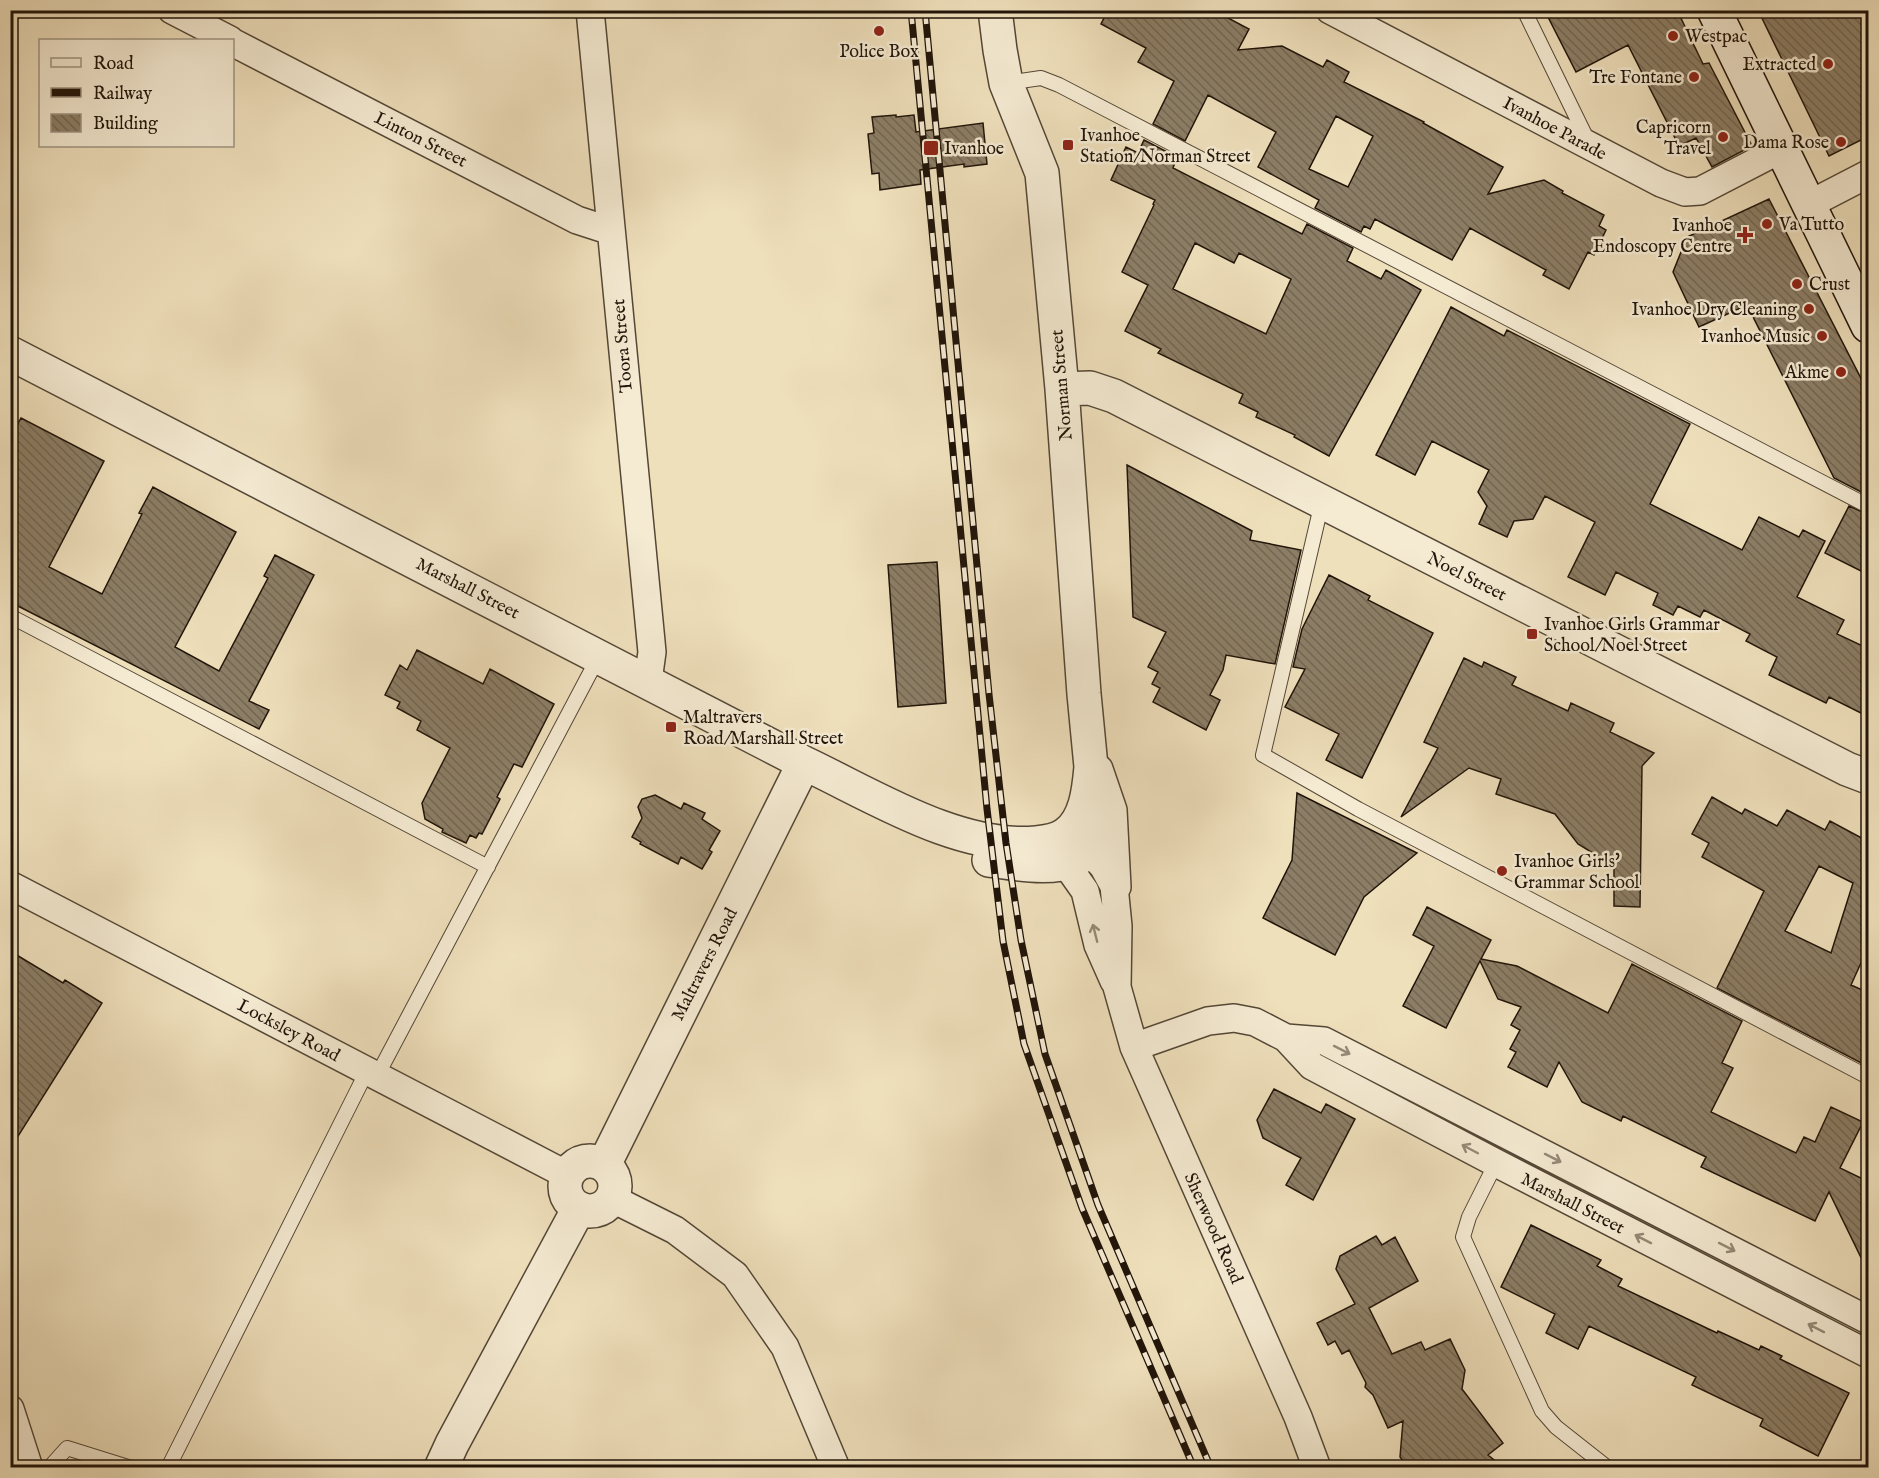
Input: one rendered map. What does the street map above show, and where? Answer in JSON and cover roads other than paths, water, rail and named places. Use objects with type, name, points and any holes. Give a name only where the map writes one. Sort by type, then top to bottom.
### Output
[{"type":"street","name":"Linton Street","points":[[172,10],[227,39]]},
{"type":"street","name":"Toora Street","points":[[591,10],[652,652],[648,681]]},
{"type":"street","name":"Norman Street","points":[[995,10],[1006,83],[1042,172],[1062,389],[1097,829],[1096,837],[1073,850]]},
{"type":"street","name":"Ivanhoe Parade","points":[[1330,10],[1661,183],[1685,192],[1700,191],[1783,148]]},
{"type":"street","points":[[1714,10],[1869,326]]},
{"type":"street","name":"Linton Street","points":[[234,43],[577,220],[611,231]]},
{"type":"street","points":[[1810,204],[1869,174]]},
{"type":"street","name":"Marshall Street","points":[[10,353],[804,763],[925,822],[983,839],[1006,843],[1051,841],[1073,850]]},
{"type":"street","name":"Noel Street","points":[[1062,389],[1090,388],[1114,396],[1837,764],[1869,777]]},
{"type":"street","points":[[1090,755],[1113,810],[1118,879],[1117,914]]},
{"type":"street","name":"Maltravers Road","points":[[604,1165],[804,763]]},
{"type":"street","name":"Sherwood Road","points":[[1073,850],[1103,866],[1113,881],[1117,914],[1117,987]]},
{"type":"street","name":"Sherwood Road","points":[[1073,850],[1098,945],[1117,987],[1134,1047],[1298,1417],[1317,1467]]},
{"type":"street","name":"Locksley Road","points":[[10,885],[567,1175]]},
{"type":"street","name":"Marshall Street","points":[[1134,1047],[1191,1026],[1234,1018],[1255,1022],[1286,1038],[1312,1066],[1869,1354]]},
{"type":"street","name":"Marshall Street","points":[[1286,1038],[1324,1041],[1869,1320]]},
{"type":"street","points":[[596,1161],[604,1165],[613,1176],[614,1191],[608,1203],[597,1209],[579,1208],[572,1204],[565,1190],[567,1175],[579,1163],[596,1161]]},
{"type":"street","points":[[611,1198],[675,1230],[735,1275],[785,1347],[836,1467]]},
{"type":"street","points":[[441,1467],[579,1208]]},
{"type":"street","points":[[10,1409],[29,1464]]},
{"type":"lane","points":[[1524,10],[1590,146]]},
{"type":"lane","points":[[1006,83],[1041,78],[1059,85],[1869,506]]},
{"type":"lane","points":[[1322,502],[1263,755],[1358,809],[1869,1077]]},
{"type":"lane","points":[[10,616],[488,867]]},
{"type":"lane","points":[[168,1467],[372,1073],[488,867],[600,656]]},
{"type":"lane","points":[[1496,1163],[1469,1217],[1463,1237],[1542,1411],[1556,1427],[1608,1467]]},
{"type":"lane","points":[[29,1464],[68,1448],[131,1467]]},
{"type":"railway","points":[[911,10],[987,809],[1003,941],[1024,1044],[1082,1208],[1194,1468]]},
{"type":"railway","points":[[925,10],[989,694],[1006,843],[1021,940],[1045,1054],[1098,1205],[1211,1468]]},
{"type":"place","name":"Police Box","points":[[879,31]]},
{"type":"place","name":"Westpac","points":[[1673,36]]},
{"type":"place","name":"Extracted","points":[[1828,64]]},
{"type":"place","name":"Tre Fontane","points":[[1694,77]]},
{"type":"place","name":"Capricorn Travel","points":[[1723,137]]},
{"type":"place","name":"Dama Rose","points":[[1841,142]]},
{"type":"place","name":"Ivanhoe Station/Norman Street","points":[[1068,145]]},
{"type":"place","name":"Ivanhoe","points":[[931,148]]},
{"type":"place","name":"Va Tutto","points":[[1767,224]]},
{"type":"place","name":"Ivanhoe Endoscopy Centre","points":[[1745,235]]},
{"type":"place","name":"Crust","points":[[1797,284]]},
{"type":"place","name":"Ivanhoe Dry Cleaning","points":[[1809,309]]},
{"type":"place","name":"Ivanhoe Music","points":[[1822,336]]},
{"type":"place","name":"Akme","points":[[1841,372]]},
{"type":"place","name":"Ivanhoe Girls Grammar School/Noel Street","points":[[1532,634]]},
{"type":"place","name":"Maltravers Road/Marshall Street","points":[[671,727]]},
{"type":"place","name":"Ivanhoe Girls' Grammar School","points":[[1502,871]]}]
